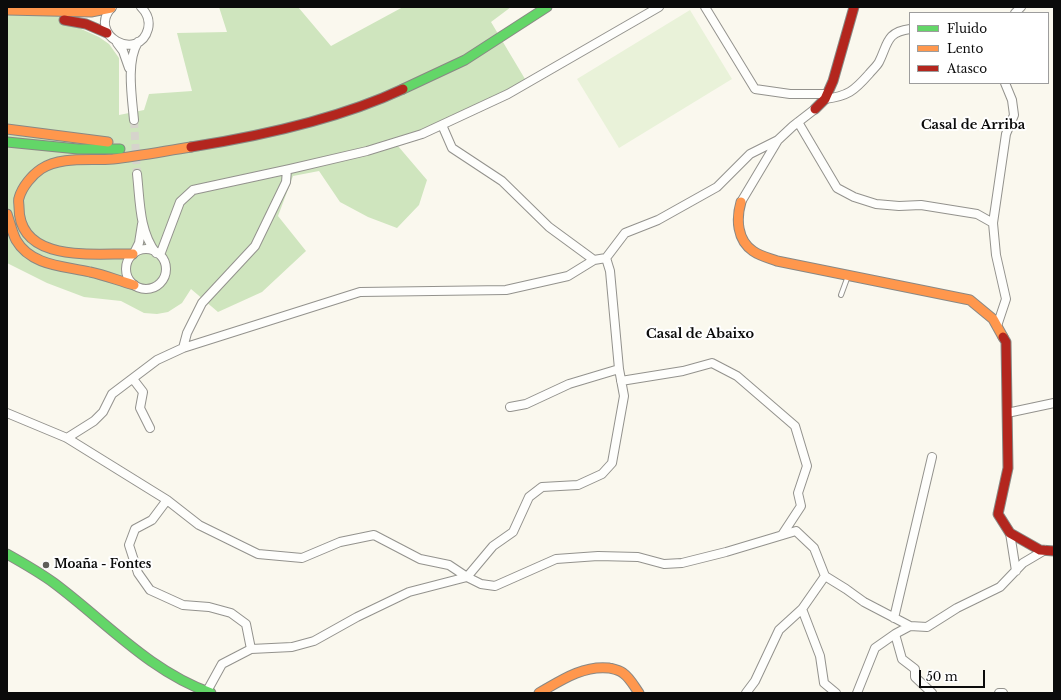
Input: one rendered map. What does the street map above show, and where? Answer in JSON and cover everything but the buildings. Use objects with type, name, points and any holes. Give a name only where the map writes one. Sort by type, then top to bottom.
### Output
[{"type":"main road","points":[[134,254],[67,254],[46,248],[30,238],[19,218],[19,198],[28,181],[41,169],[59,162],[113,159],[229,141],[267,133],[340,113],[388,96],[465,60],[547,7]]},
{"type":"main road","points":[[815,109],[826,97],[833,81],[854,7]]},
{"type":"main road","points":[[7,10],[92,12],[112,8]]},
{"type":"main road","points":[[7,19],[80,21],[90,24],[107,33]]},
{"type":"main road","points":[[7,129],[93,139],[138,147]]},
{"type":"main road","points":[[7,142],[78,149],[189,147]]},
{"type":"main road","points":[[741,202],[738,208],[737,220],[739,230],[744,243],[753,251],[777,261],[970,300],[993,319],[1006,342],[1008,468],[998,514],[1010,534],[1040,550],[1050,551]]},
{"type":"main road","points":[[7,214],[11,228],[21,247],[31,256],[42,262],[89,272],[134,285]]},
{"type":"main road","points":[[7,554],[35,570],[55,584],[141,656],[158,667],[207,692]]},
{"type":"main road","points":[[539,693],[570,676],[590,668],[606,668],[622,672],[632,682],[639,693]]},
{"type":"street","points":[[134,120],[131,75],[132,60],[135,47],[147,32],[149,24],[145,10],[141,7]]},
{"type":"street","points":[[158,254],[180,202],[193,190],[287,170],[394,143],[422,134],[508,94],[659,7]]},
{"type":"street","points":[[705,7],[754,89],[790,94],[842,97],[857,88],[878,64],[889,38],[902,30],[909,29]]},
{"type":"street","points":[[112,8],[107,14],[105,26],[107,33],[118,43],[128,45],[138,42]]},
{"type":"street","points":[[118,43],[123,51],[131,75]]},
{"type":"street","points":[[997,326],[1006,299],[996,255],[993,223],[1006,134],[1014,115],[1012,100],[1005,84]]},
{"type":"street","points":[[741,202],[778,140],[783,134],[815,109]]},
{"type":"street","points":[[798,122],[836,188],[854,197],[876,204],[899,206],[921,205],[977,214],[993,223]]},
{"type":"street","points":[[442,125],[452,148],[502,181],[549,227],[594,260]]},
{"type":"street","points":[[67,438],[94,421],[103,412],[112,394],[157,360],[183,348],[360,292],[506,290],[568,276],[594,260],[606,258],[625,233],[658,220],[716,188],[750,154],[778,140]]},
{"type":"street","points":[[183,348],[187,333],[202,303],[255,246],[286,182],[287,170]]},
{"type":"street","points":[[137,174],[142,221],[139,243],[128,263],[127,269],[130,281],[134,285],[147,289],[159,285],[166,273],[166,267],[164,260],[150,243],[142,221]]},
{"type":"street","points":[[134,254],[145,250],[158,254]]},
{"type":"street","points":[[207,692],[222,664],[250,649],[292,647],[314,641],[357,617],[409,592],[467,577],[492,546],[514,532],[529,497],[542,487],[578,485],[602,474],[612,463],[624,396],[619,369],[610,271],[606,258]]},
{"type":"street","points":[[621,381],[684,371],[712,363],[737,376],[795,426],[807,466],[798,494],[801,506],[782,535]]},
{"type":"street","points":[[510,407],[526,404],[568,384],[619,369]]},
{"type":"street","points":[[133,379],[143,392],[140,408],[150,428]]},
{"type":"street","points":[[1007,413],[1054,403]]},
{"type":"street","points":[[7,413],[67,438],[167,500],[199,525],[258,554],[302,558],[340,542],[374,535],[420,558],[449,565],[481,584],[495,586],[556,559],[598,556],[638,557],[664,564],[682,563],[726,552],[796,531],[814,548],[825,576],[864,602],[894,618],[910,626],[927,627],[957,608],[1000,587],[1023,563],[1050,551]]},
{"type":"street","points":[[894,618],[932,457]]},
{"type":"street","points":[[167,500],[152,520],[134,529],[129,545],[138,573],[150,590],[183,605],[209,606],[231,613],[246,624],[250,649]]},
{"type":"street","points":[[1010,534],[1016,571]]},
{"type":"street","points":[[746,693],[759,674],[779,630],[802,609],[825,576]]},
{"type":"street","points":[[802,609],[820,656],[824,683],[836,693]]},
{"type":"street","points":[[857,693],[875,648],[895,634],[910,626]]},
{"type":"street","points":[[895,634],[902,659],[915,669],[915,677],[932,693]]},
{"type":"lane","points":[[841,295],[848,275]]},
{"type":"green space","points":[[7,7],[66,7],[79,28],[99,37],[109,44],[119,58],[119,115],[144,110],[149,94],[192,91],[177,33],[227,32],[219,7],[298,7],[331,46],[403,7],[511,7],[491,22],[525,79],[503,93],[420,131],[392,139],[427,180],[419,205],[397,228],[368,217],[340,202],[319,171],[293,176],[278,216],[306,251],[262,292],[218,312],[191,289],[182,303],[168,312],[157,314],[144,313],[121,301],[84,297],[47,283],[7,263]]},
{"type":"green space","points":[[690,10],[732,79],[619,148],[577,79]]},
{"type":"tunnel","points":[[134,120],[137,174]]},
{"type":"traffic: fast","points":[[403,89],[465,60],[547,7]]},
{"type":"traffic: fast","points":[[7,142],[78,149],[120,149]]},
{"type":"traffic: fast","points":[[7,554],[37,571],[54,583],[128,644],[167,672],[189,684],[211,693]]},
{"type":"traffic: slow","points":[[7,10],[91,12],[111,8]]},
{"type":"traffic: slow","points":[[7,129],[108,142]]},
{"type":"traffic: slow","points":[[133,254],[80,254],[62,252],[45,247],[31,238],[22,225],[19,207],[19,198],[22,190],[31,178],[41,169],[57,162],[113,159],[191,147]]},
{"type":"traffic: slow","points":[[741,202],[738,222],[739,229],[744,241],[753,251],[777,261],[970,300],[993,319],[1003,337]]},
{"type":"traffic: slow","points":[[7,214],[16,240],[22,249],[30,255],[49,264],[96,273],[134,285]]},
{"type":"traffic: slow","points":[[539,693],[581,671],[599,668],[609,668],[621,672],[630,680],[639,693]]},
{"type":"traffic: jam","points":[[815,109],[825,99],[833,81],[854,7]]},
{"type":"traffic: jam","points":[[64,20],[86,24],[107,33]]},
{"type":"traffic: jam","points":[[191,147],[245,138],[326,118],[378,100],[403,89]]},
{"type":"traffic: jam","points":[[1003,337],[1006,342],[1008,468],[998,514],[1010,533],[1040,550],[1054,551]]},
{"type":"place","name":"Moaña - Fontes","points":[[46,565]]},
{"type":"district","name":"Casal de Arriba","points":[[973,125]]},
{"type":"district","name":"Casal de Abaixo","points":[[700,334]]}]
